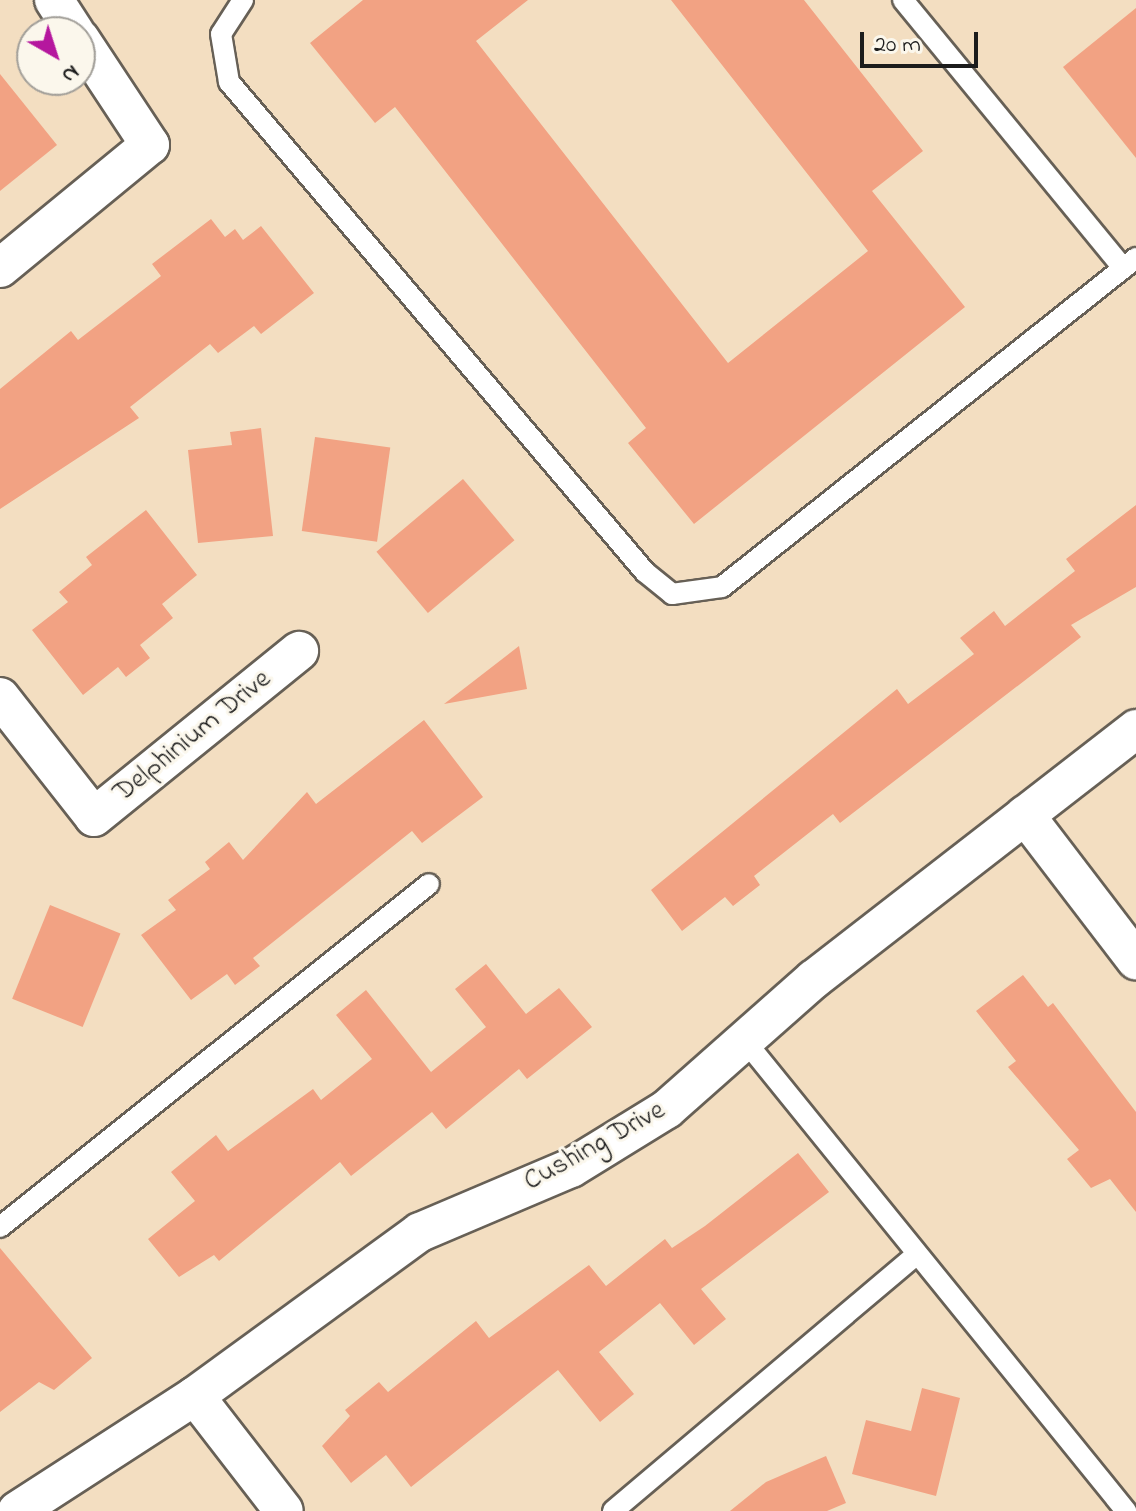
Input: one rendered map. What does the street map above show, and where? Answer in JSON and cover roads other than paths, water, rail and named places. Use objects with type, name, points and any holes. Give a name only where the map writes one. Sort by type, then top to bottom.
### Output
[{"type":"street","points":[[0,268],[150,145],[96,63]]},
{"type":"street","name":"Delphinium Drive","points":[[0,697],[94,817],[299,651]]},
{"type":"street","name":"Cushing Drive","points":[[17,1511],[195,1396],[420,1232],[571,1168],[667,1109],[814,979],[1136,729]]},
{"type":"street","points":[[1025,815],[1136,960]]},
{"type":"street","points":[[195,1396],[284,1511]]},
{"type":"lane","points":[[243,0],[221,34],[229,82],[645,572],[672,594],[722,587],[1130,263],[903,0]]},
{"type":"lane","points":[[0,1227],[429,884]]},
{"type":"lane","points":[[746,1042],[1126,1511]]},
{"type":"lane","points":[[613,1511],[917,1254]]}]
